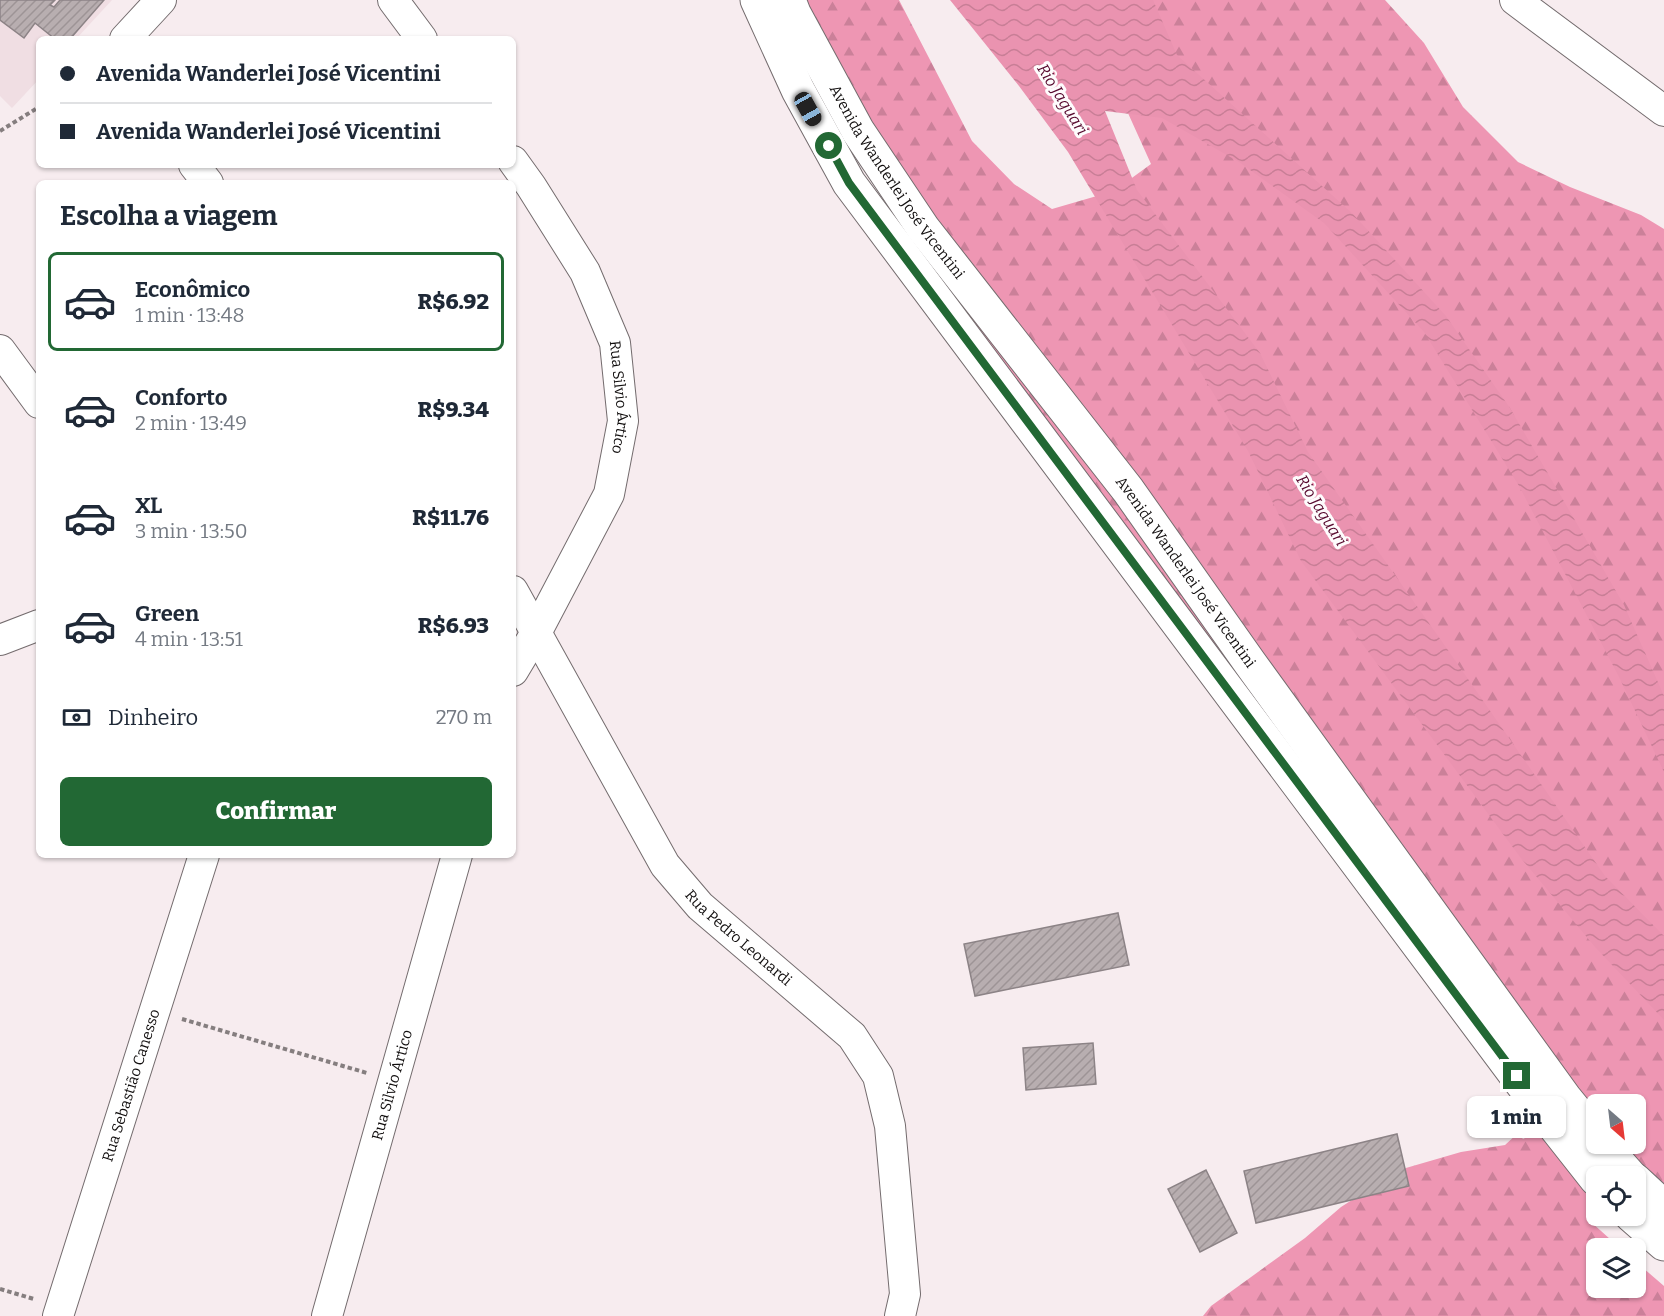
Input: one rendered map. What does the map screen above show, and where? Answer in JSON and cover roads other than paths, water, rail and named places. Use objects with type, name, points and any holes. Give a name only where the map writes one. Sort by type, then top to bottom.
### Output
[{"type":"main road","points":[[757,0],[798,90],[849,183],[1586,1166]]},
{"type":"main road","name":"Avenida Wanderlei José Vicentini","points":[[789,0],[858,131],[923,228],[1128,490],[1250,663],[1586,1124]]},
{"type":"main road","points":[[1611,1154],[1621,1166]]},
{"type":"main road","points":[[1646,1190],[1664,1207]]},
{"type":"main road","points":[[1644,1226],[1664,1244]]},
{"type":"street","points":[[128,36],[161,0]]},
{"type":"street","points":[[393,0],[420,36]]},
{"type":"street","points":[[1515,0],[1664,111]]},
{"type":"street","name":"Rua Silvio Ártico","points":[[516,165],[585,272],[615,343],[623,421],[609,494],[537,631],[516,666]]},
{"type":"street","points":[[196,168],[206,180]]},
{"type":"street","points":[[0,350],[36,399]]},
{"type":"street","name":"Rua Pedro Leonardi","points":[[516,596],[665,864],[700,906],[852,1036],[878,1076],[890,1126],[909,1309]]},
{"type":"street","points":[[0,640],[36,626]]},
{"type":"street","name":"Rua Sebastião Canesso","points":[[58,1316],[203,858]]},
{"type":"street","name":"Rua Silvio Ártico","points":[[327,1316],[456,858]]},
{"type":"water","name":"Rio Jaguari","points":[[950,0],[1153,0],[1177,55],[1353,214],[1446,316],[1510,408],[1624,605],[1664,696],[1664,772],[1619,677],[1519,486],[1424,332],[1324,223],[1239,162],[1162,118],[1105,111],[1137,190],[1260,353],[1308,452],[1605,876],[1664,936],[1664,1020],[1595,947],[1520,857],[1301,561],[1248,451],[1068,152]]}]
